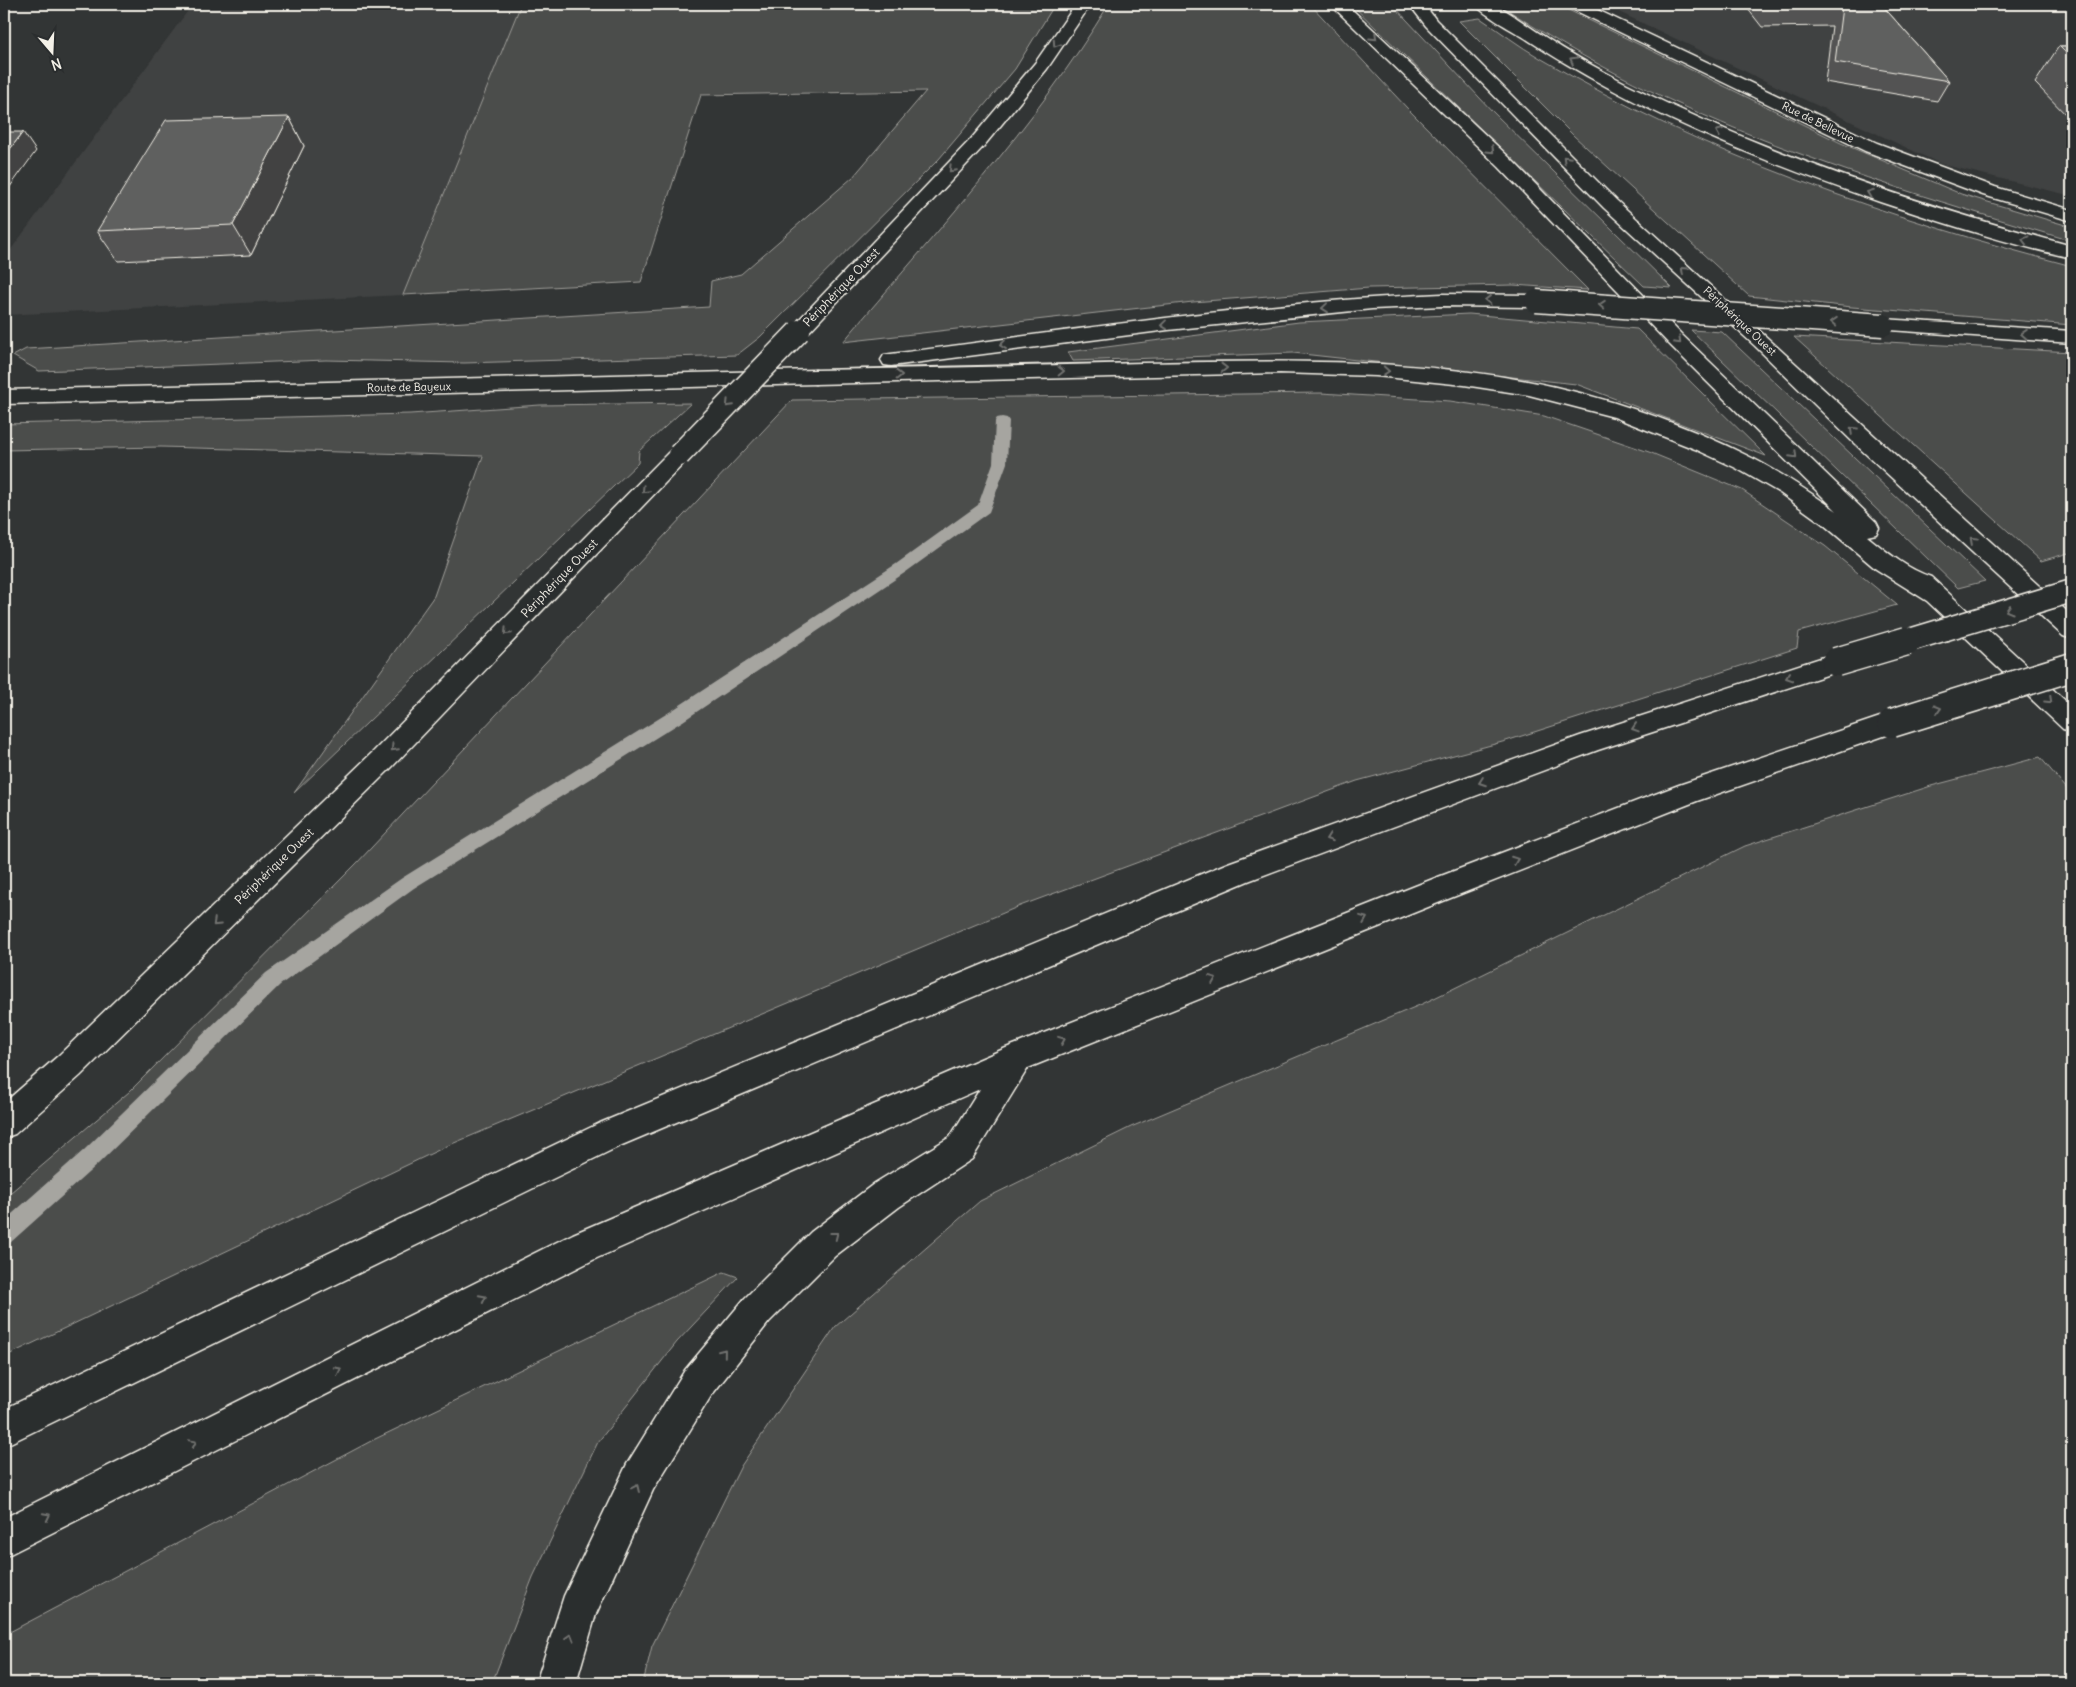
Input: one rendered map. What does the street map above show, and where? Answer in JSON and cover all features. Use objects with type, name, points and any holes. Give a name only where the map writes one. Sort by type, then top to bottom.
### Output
[{"type":"main road","name":"Périphérique Ouest","points":[[4,1123],[69,1066],[383,760],[799,331],[977,143],[1041,66],[1083,4]]},
{"type":"main road","points":[[1338,4],[1505,163],[1675,339],[1936,595],[2072,722]]},
{"type":"main road","name":"Périphérique Ouest","points":[[1416,4],[1438,30],[1610,204],[1726,308],[1864,440],[2072,630]]},
{"type":"main road","points":[[1483,4],[1546,45],[1613,83],[1692,121],[1782,160],[1878,196],[1985,230],[2072,252]]},
{"type":"main road","name":"Rue de Bellevue","points":[[1574,4],[1871,147],[1989,191],[2072,216]]},
{"type":"main road","points":[[815,377],[860,364],[1168,324],[1372,303],[1442,300],[1536,301],[2072,337]]},
{"type":"main road","points":[[815,377],[1280,367],[1376,370],[1455,377],[1529,388],[1621,412],[1744,463],[1788,488],[1831,518],[1884,563],[1936,595]]},
{"type":"main road","name":"Route de Bayeux","points":[[4,398],[815,377]]},
{"type":"main road","points":[[4,1428],[611,1134],[1238,872],[1590,743],[1836,662],[2072,591]]},
{"type":"main road","points":[[4,1538],[585,1246],[1017,1058],[1443,888],[1688,793],[1892,723],[2072,667]]},
{"type":"main road","points":[[556,1683],[578,1610],[640,1478],[698,1383],[756,1310],[823,1244],[887,1195],[961,1148],[1017,1058]]},
{"type":"shaded area","points":[[193,4],[521,4],[403,295],[4,315],[4,259]]},
{"type":"shaded area","points":[[521,4],[1055,4],[1015,69],[939,159],[760,337],[737,355],[464,363],[326,360],[39,371],[13,356],[26,349],[709,307],[711,281],[741,274],[853,177],[926,91],[701,95],[641,282],[403,295]]},
{"type":"shaded area","points":[[1109,4],[1310,4],[1407,108],[1588,290],[1513,285],[1369,288],[1193,302],[843,342],[1017,136],[1080,49]]},
{"type":"shaded area","points":[[1351,4],[1392,4],[1493,112],[1672,288],[1644,286]]},
{"type":"shaded area","points":[[1499,4],[1556,4],[1841,143],[1961,194],[2072,227],[2072,241],[1923,196],[1776,145],[1704,115],[1633,82],[1565,45]]},
{"type":"shaded area","points":[[1602,4],[2072,4],[2072,196],[1941,164]]},
{"type":"shaded area","points":[[1480,18],[1532,53],[1603,93],[1667,125],[1732,154],[1866,205],[1934,227],[2072,266],[2072,325],[1852,307],[1749,296],[1574,136],[1459,21]]},
{"type":"shaded area","points":[[1469,314],[1637,329],[1766,456],[1576,384],[1293,353],[1073,361],[1068,352],[1299,322]]},
{"type":"shaded area","points":[[1691,330],[1722,332],[1985,581],[1958,588]]},
{"type":"shaded area","points":[[1794,337],[2072,352],[2072,552],[2041,561]]},
{"type":"shaded area","points":[[1321,393],[1450,401],[1544,416],[1649,452],[1742,490],[1825,546],[1897,605],[1799,632],[1797,648],[1506,741],[1357,781],[1020,906],[447,1146],[4,1357],[4,1198],[129,1092],[356,864],[792,400]]},
{"type":"shaded area","points":[[691,403],[639,451],[638,463],[294,793],[434,596],[483,456],[161,447],[4,450],[4,424],[410,414],[540,405]]},
{"type":"shaded area","points":[[2040,757],[2072,795],[2072,1683],[643,1683],[652,1646],[741,1466],[835,1327],[980,1201],[1131,1127],[1422,1004],[1745,846],[1931,786]]},
{"type":"shaded area","points":[[724,1272],[738,1277],[677,1342],[598,1442],[533,1577],[492,1683],[4,1683],[4,1635],[373,1440]]},
{"type":"building","points":[[1768,4],[1881,4],[1949,81],[1835,62],[1842,7],[1771,7]]},
{"type":"building","points":[[2059,46],[2072,46],[2072,59]]},
{"type":"building","points":[[289,117],[233,225],[97,231],[166,120]]},
{"type":"building","points":[[4,132],[23,132],[4,157]]},
{"type":"waterway","points":[[4,1235],[91,1157],[273,979],[408,883],[677,716],[901,568],[984,508],[1000,463],[1002,421]]}]
